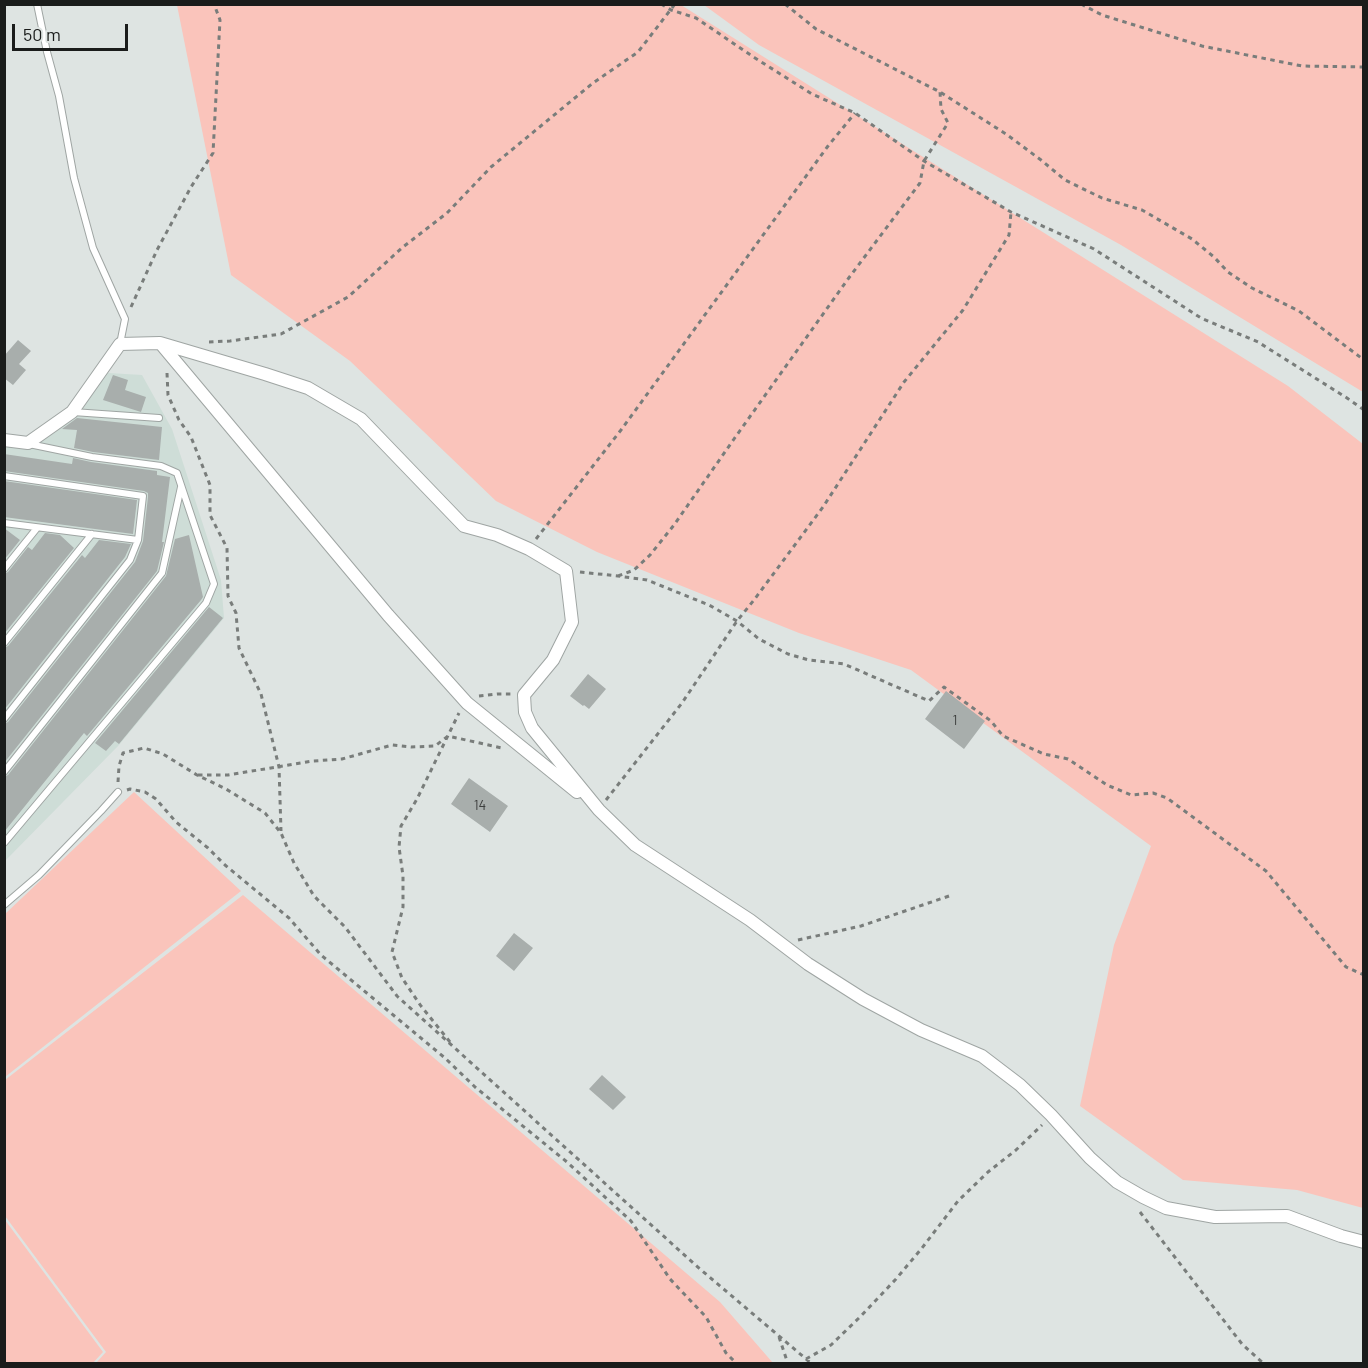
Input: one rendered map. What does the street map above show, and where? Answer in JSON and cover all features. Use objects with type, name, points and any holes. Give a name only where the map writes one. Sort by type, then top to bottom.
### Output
[{"type":"street","points":[[4,440],[28,444],[72,412],[120,344],[160,344],[309,388],[361,419],[464,526],[497,535],[529,549],[566,571],[572,622],[553,660],[524,695],[525,712],[532,728],[599,810]]},
{"type":"street","points":[[160,344],[388,615],[466,703],[599,810],[635,844],[750,920],[808,964],[863,999],[921,1030],[982,1056],[1020,1084],[1090,1158],[1117,1182],[1143,1197],[1166,1208],[1215,1216],[1287,1216],[1364,1242]]},
{"type":"lane","points":[[37,4],[59,96],[74,178],[93,248],[125,319],[120,344]]},
{"type":"lane","points":[[72,412],[159,418]]},
{"type":"lane","points":[[4,843],[206,603],[214,584],[177,473],[161,466],[92,457],[28,444]]},
{"type":"lane","points":[[4,476],[143,496],[138,540],[130,560],[4,719]]},
{"type":"lane","points":[[4,772],[162,573],[182,487]]},
{"type":"lane","points":[[4,523],[138,540]]},
{"type":"lane","points":[[4,569],[38,528]]},
{"type":"lane","points":[[4,644],[92,534]]},
{"type":"lane","points":[[4,905],[39,876],[118,792]]},
{"type":"path","points":[[125,319],[157,250],[191,187],[213,153],[220,20],[214,4]]},
{"type":"path","points":[[661,4],[671,10],[696,18],[812,94],[855,113],[924,161],[1011,212],[1094,249],[1202,318],[1258,342],[1364,410]]},
{"type":"path","points":[[207,342],[280,334],[348,297],[403,247],[447,213],[491,167],[593,83],[638,52],[675,4]]},
{"type":"path","points":[[785,4],[816,29],[940,92],[1006,134],[1065,180],[1102,198],[1142,210],[1192,239],[1228,272],[1252,288],[1299,311],[1364,360]]},
{"type":"path","points":[[1081,4],[1102,15],[1202,46],[1302,66],[1364,66]]},
{"type":"path","points":[[618,576],[634,570],[650,555],[674,525],[801,345],[920,183],[924,161],[948,123],[941,109],[940,92]]},
{"type":"path","points":[[529,549],[621,430],[828,146],[855,113]]},
{"type":"path","points":[[599,810],[682,703],[737,621],[823,507],[904,382],[963,310],[1009,235],[1011,212]]},
{"type":"path","points":[[160,344],[167,376],[168,394],[179,420],[191,437],[210,485],[210,515],[227,548],[228,596],[236,612],[239,648],[261,694],[279,766],[282,833]]},
{"type":"path","points":[[566,571],[647,580],[709,605],[737,621],[759,639],[788,654],[809,660],[844,664],[929,701],[944,687],[991,722],[1003,736],[1044,754],[1068,759],[1107,785],[1131,795],[1153,793],[1167,798],[1266,871],[1346,967],[1364,975]]},
{"type":"path","points":[[457,1050],[421,1006],[402,978],[392,952],[403,906],[403,876],[399,847],[402,826],[460,710],[466,703],[472,697],[497,694],[524,695]]},
{"type":"path","points":[[197,775],[228,775],[313,761],[342,759],[392,745],[435,746],[448,736]]},
{"type":"path","points":[[448,736],[517,752],[525,749]]},
{"type":"path","points":[[737,1364],[726,1353],[706,1317],[670,1279],[631,1221],[567,1162],[475,1087],[321,955],[289,918],[176,822],[156,799],[145,792],[130,789],[118,792],[119,766],[123,753],[144,748],[163,754],[265,813],[282,833],[294,863],[314,896],[345,927],[397,996],[700,1269],[812,1364]]},
{"type":"path","points":[[782,944],[861,926],[952,895]]},
{"type":"path","points":[[806,1359],[831,1345],[861,1316],[916,1256],[958,1201],[988,1172],[1016,1150],[1051,1115]]},
{"type":"path","points":[[1138,1209],[1242,1344],[1264,1364]]},
{"type":"path","points":[[778,1335],[788,1364]]},
{"type":"shaded area","points":[[177,5],[681,5],[1288,386],[1363,444],[1363,1208],[1297,1190],[1183,1180],[1080,1106],[1114,945],[1151,846],[911,670],[799,633],[597,552],[496,501],[350,361],[231,275]]},
{"type":"shaded area","points":[[704,5],[1363,5],[1363,392],[1121,245],[759,45]]},
{"type":"shaded area","points":[[108,373],[142,375],[172,429],[221,580],[224,618],[119,745],[5,861],[5,445],[31,449],[74,416]]},
{"type":"shaded area","points":[[134,792],[241,891],[5,1077],[5,914]]},
{"type":"shaded area","points":[[243,895],[720,1302],[773,1363],[96,1363],[106,1352],[5,1216],[5,1080]]},
{"type":"shaded area","points":[[5,1220],[103,1352],[93,1363],[5,1363]]},
{"type":"building","points":[[18,340],[31,351],[19,364],[26,370],[13,385],[4,378],[4,356]]},
{"type":"building","points":[[113,375],[128,380],[125,390],[146,397],[141,412],[103,400]]},
{"type":"building","points":[[77,418],[162,427],[159,460],[74,448],[77,430],[62,429]]},
{"type":"building","points":[[4,454],[72,464],[73,458],[157,471],[157,475],[170,477],[162,542],[164,542],[157,571],[4,763],[4,724],[8,722],[135,562],[143,541],[148,493],[4,471]]},
{"type":"building","points":[[4,481],[137,500],[133,534],[4,517]]},
{"type":"building","points":[[4,528],[20,540],[4,560]]},
{"type":"building","points":[[45,533],[60,535],[74,548],[4,634],[4,574],[28,547],[32,550]]},
{"type":"building","points":[[189,535],[203,597],[87,736],[84,733],[4,832],[4,777],[8,775],[166,576],[175,539]]},
{"type":"building","points":[[99,540],[131,544],[125,557],[4,710],[4,648],[82,555],[85,558]]},
{"type":"building","points":[[209,607],[223,618],[119,744],[115,741],[106,751],[95,743]]},
{"type":"building","points":[[588,674],[606,689],[589,709],[570,696]]},
{"type":"building","points":[[946,691],[985,721],[964,749],[925,719]]},
{"type":"building","points":[[469,778],[508,806],[490,832],[451,804]]},
{"type":"building","points":[[514,933],[533,948],[514,971],[496,956]]},
{"type":"building","points":[[602,1075],[626,1097],[613,1110],[589,1089]]}]
